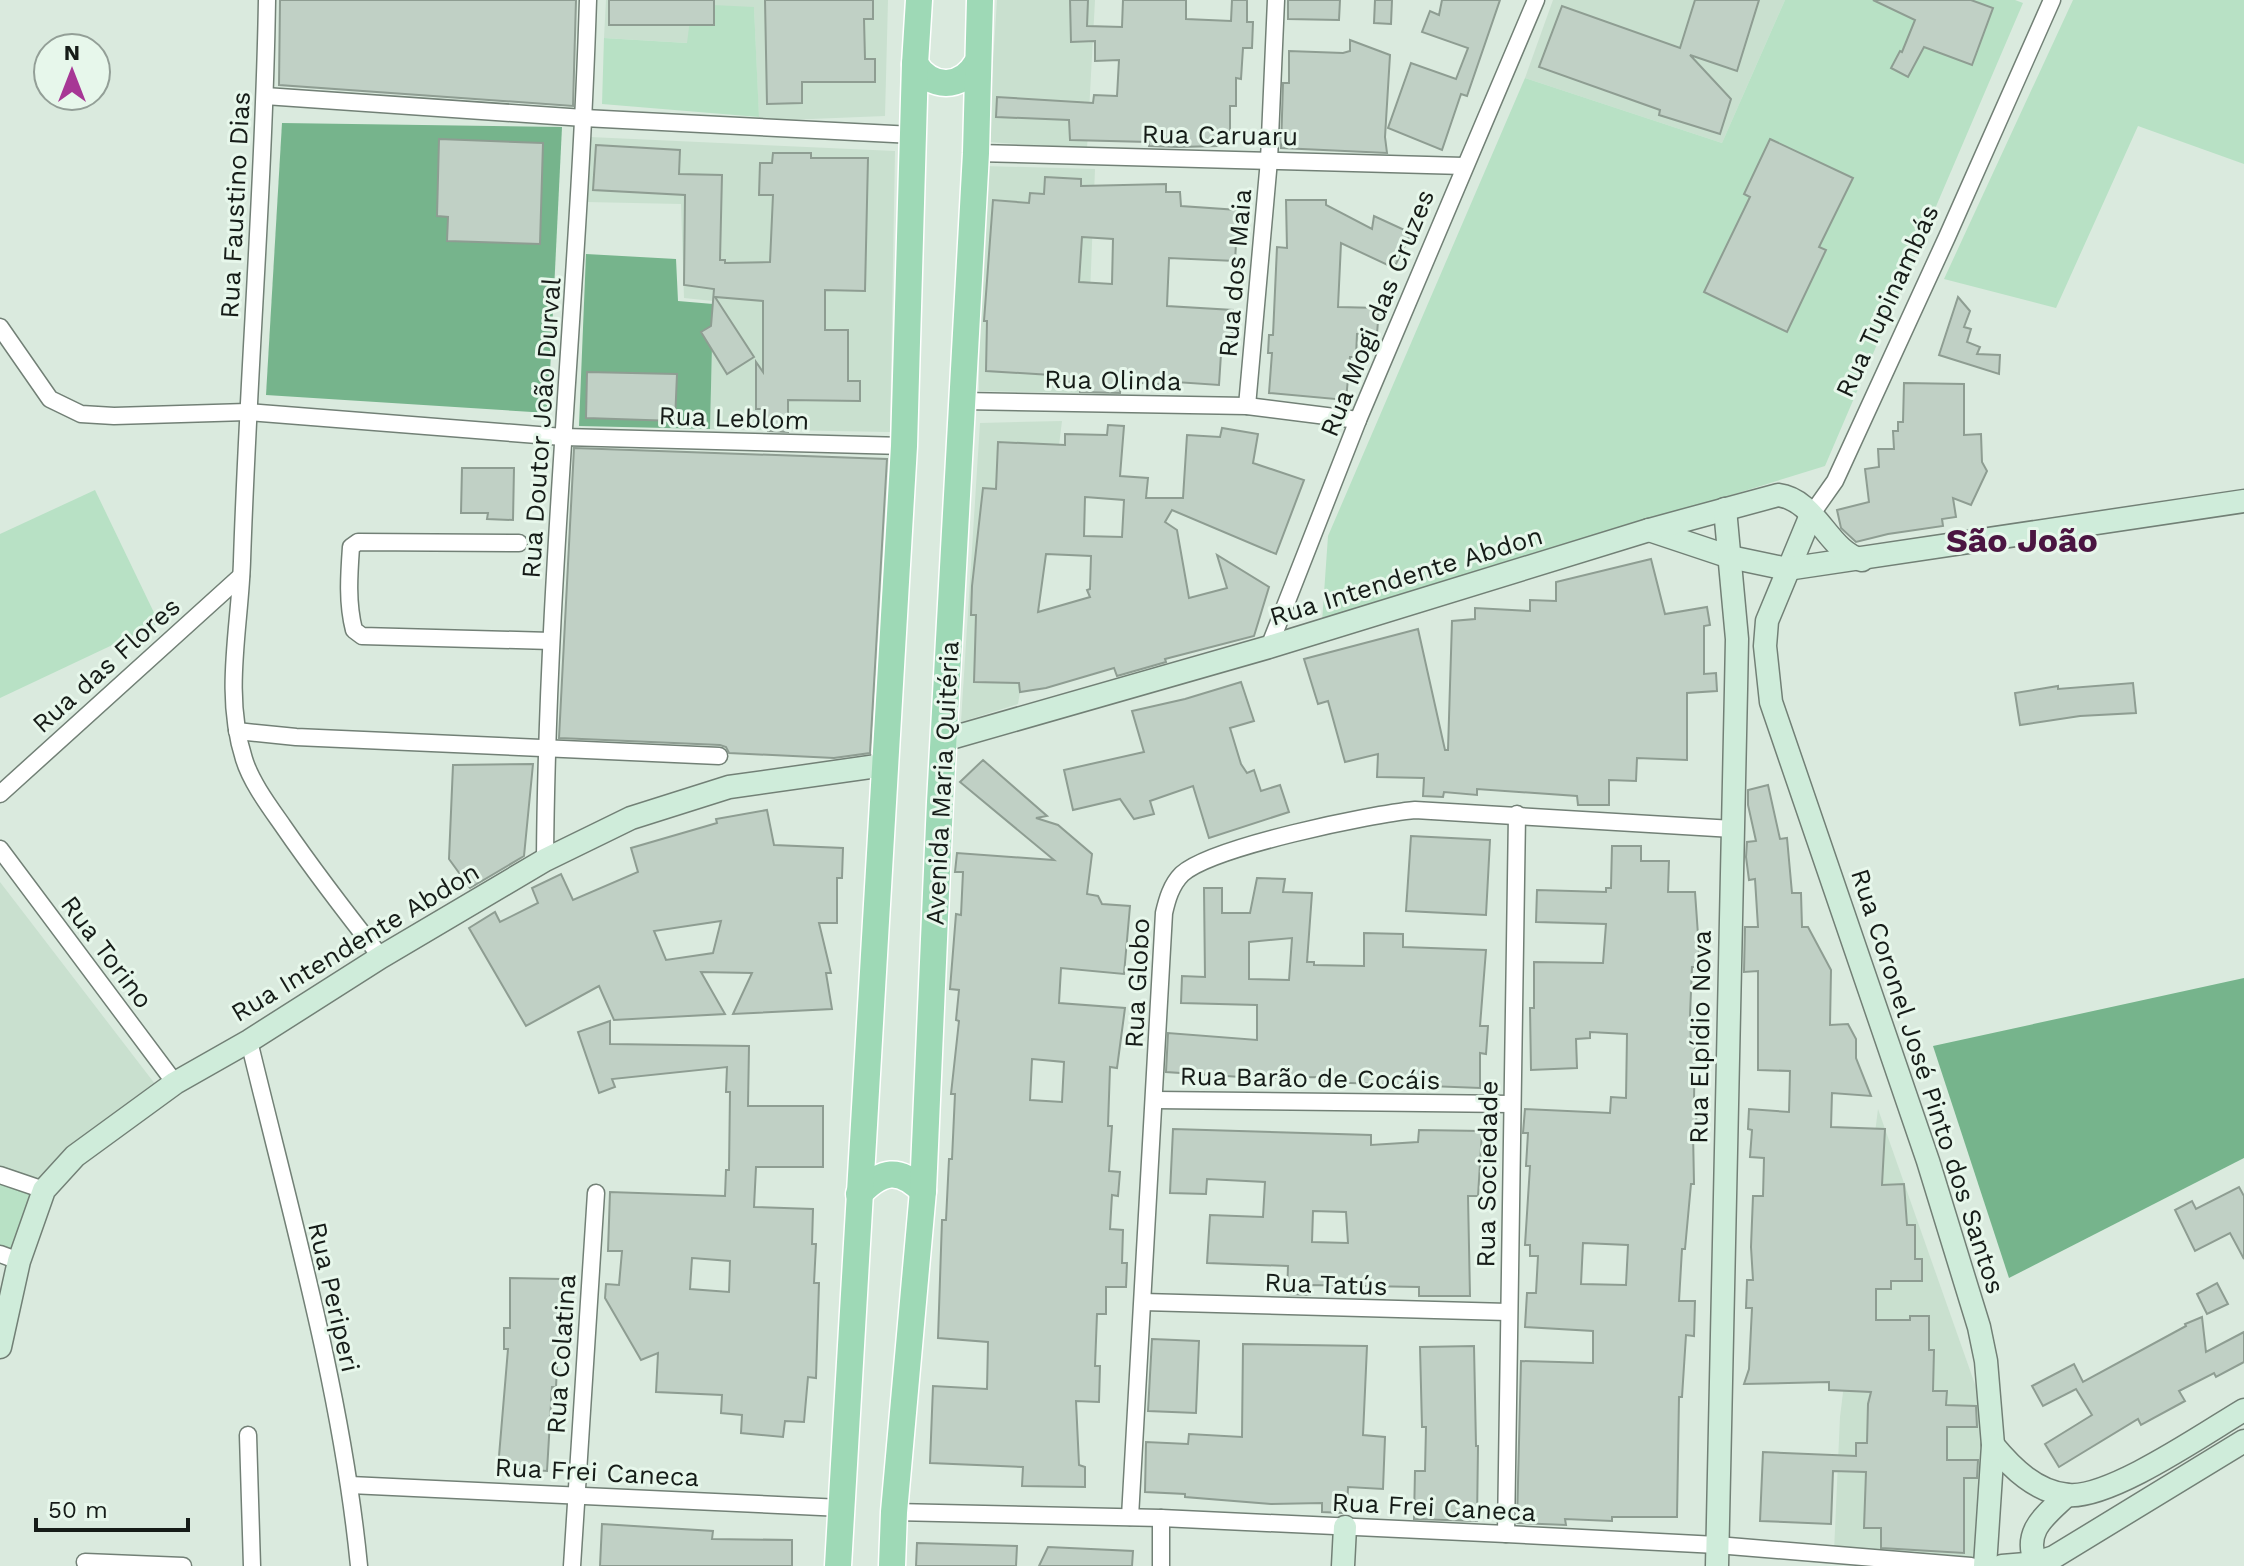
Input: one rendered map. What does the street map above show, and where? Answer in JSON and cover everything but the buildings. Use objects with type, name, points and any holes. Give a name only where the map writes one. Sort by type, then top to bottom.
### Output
[{"type":"main road","points":[[838,1566],[904,446],[919,0]]},
{"type":"main road","name":"Avenida Maria Quitéria","points":[[892,1566],[894,1512],[923,1191],[976,153],[980,0]]},
{"type":"main road","points":[[915,64],[929,79],[946,84],[968,76],[977,63]]},
{"type":"main road","points":[[859,1194],[870,1182],[884,1175],[897,1174],[913,1181],[923,1191]]},
{"type":"street","name":"Rua Faustino Dias","points":[[267,0],[241,576],[232,677],[237,731],[245,762],[268,805],[307,862],[381,957]]},
{"type":"street","name":"Rua Doutor João Durval","points":[[545,860],[551,641],[584,118],[588,0]]},
{"type":"street","name":"Rua dos Maia","points":[[1247,406],[1269,160],[1276,0]]},
{"type":"street","name":"Rua Mogi das Cruzes","points":[[1269,647],[1358,420],[1536,0]]},
{"type":"street","name":"Rua Tupinambás","points":[[1767,621],[1811,515],[1835,481],[2052,0]]},
{"type":"street","points":[[265,96],[584,118],[913,135]]},
{"type":"street","name":"Rua Caruaru","points":[[976,153],[1464,166]]},
{"type":"street","name":"Rua Leblom","points":[[0,327],[50,399],[81,414],[247,412],[563,437],[904,446]]},
{"type":"street","name":"Rua Olinda","points":[[962,401],[1247,406],[1358,420]]},
{"type":"street","name":"Rua Intendente Abdon","points":[[944,740],[1269,647],[1649,530],[1778,495],[1789,496],[1803,505],[1850,557],[1862,560]]},
{"type":"street","points":[[1649,530],[1730,557],[1787,569],[2244,501]]},
{"type":"street","name":"Rua Elpídio Nova","points":[[1717,1555],[1737,639],[1725,509]]},
{"type":"street","points":[[519,543],[358,542],[351,547],[350,566],[350,605],[354,630],[362,636],[551,641]]},
{"type":"street","name":"Rua das Flores","points":[[1,792],[241,576]]},
{"type":"street","name":"Rua Coronel José Pinto dos Santos","points":[[1767,621],[1765,646],[1771,702],[1928,1161],[1979,1327],[1986,1361],[1993,1445],[1985,1566]]},
{"type":"street","points":[[237,731],[296,737],[719,756]]},
{"type":"street","name":"Rua Intendente Abdon","points":[[0,1347],[10,1258],[44,1190],[75,1156],[175,1083],[545,860],[631,818],[729,787],[884,765]]},
{"type":"street","name":"Rua Globo","points":[[1130,1517],[1164,913],[1170,890],[1182,874],[1205,860],[1246,847],[1387,813],[1415,810],[1733,829]]},
{"type":"street","name":"Rua Sociedade","points":[[1506,1534],[1517,814]]},
{"type":"street","name":"Rua Torino","points":[[0,849],[175,1083]]},
{"type":"street","name":"Rua Periperi","points":[[249,1041],[313,1307],[350,1485],[359,1566]]},
{"type":"street","name":"Rua Barão de Cocáis","points":[[1155,1100],[1512,1104]]},
{"type":"street","points":[[0,1175],[44,1190]]},
{"type":"street","name":"Rua Colatina","points":[[572,1566],[596,1193]]},
{"type":"street","name":"Rua Tatús","points":[[1143,1302],[1508,1312]]},
{"type":"street","points":[[1993,1445],[2013,1469],[2029,1481],[2067,1495],[2086,1494],[2113,1484],[2244,1410]]},
{"type":"street","points":[[248,1435],[252,1566]]},
{"type":"street","points":[[2002,1566],[2046,1562],[2244,1441]]},
{"type":"street","name":"Rua Frei Caneca","points":[[350,1485],[842,1508]]},
{"type":"street","points":[[2046,1562],[2031,1552],[2032,1532],[2067,1495]]},
{"type":"street","name":"Rua Frei Caneca","points":[[894,1512],[1161,1518],[1506,1534],[1717,1555],[1971,1566]]},
{"type":"street","points":[[1161,1518],[1161,1566]]},
{"type":"street","points":[[1343,1566],[1345,1527]]},
{"type":"street","points":[[85,1562],[183,1566]]},
{"type":"shaded area","points":[[606,0],[888,0],[885,116],[759,121],[754,8],[688,43],[604,38]]},
{"type":"shaded area","points":[[997,0],[1095,0],[1087,149],[988,142]]},
{"type":"shaded area","points":[[1553,0],[1785,0],[1722,143],[1525,78]]},
{"type":"shaded area","points":[[590,137],[895,151],[890,432],[710,429],[713,301],[684,298],[681,204],[586,202]]},
{"type":"shaded area","points":[[984,166],[1095,169],[1086,393],[979,391],[979,279]]},
{"type":"shaded area","points":[[1062,421],[1052,503],[1018,704],[961,722],[980,423]]},
{"type":"shaded area","points":[[0,882],[155,1084],[86,1133],[40,1179],[0,1166]]},
{"type":"shaded area","points":[[1878,1109],[1984,1410],[1978,1561],[1834,1552],[1840,1417]]},
{"type":"green space","points":[[1785,0],[2015,0],[2023,3],[1825,466],[1322,622],[1328,536],[1525,78],[1722,143]]},
{"type":"green space","points":[[2073,0],[2244,0],[2244,164],[2138,126],[2056,308],[1944,279]]},
{"type":"green space","points":[[692,4],[754,7],[759,117],[602,104],[604,38],[687,43]]},
{"type":"green space","points":[[282,123],[562,127],[548,413],[266,395]]},
{"type":"green space","points":[[586,254],[676,259],[678,301],[713,304],[710,429],[579,426]]},
{"type":"green space","points":[[95,490],[159,623],[0,698],[0,534]]},
{"type":"green space","points":[[2244,978],[2244,1158],[2009,1278],[1933,1046]]},
{"type":"green space","points":[[0,1183],[37,1195],[17,1254],[0,1248]]},
{"type":"district","name":"São João","points":[[2022,540]]}]
